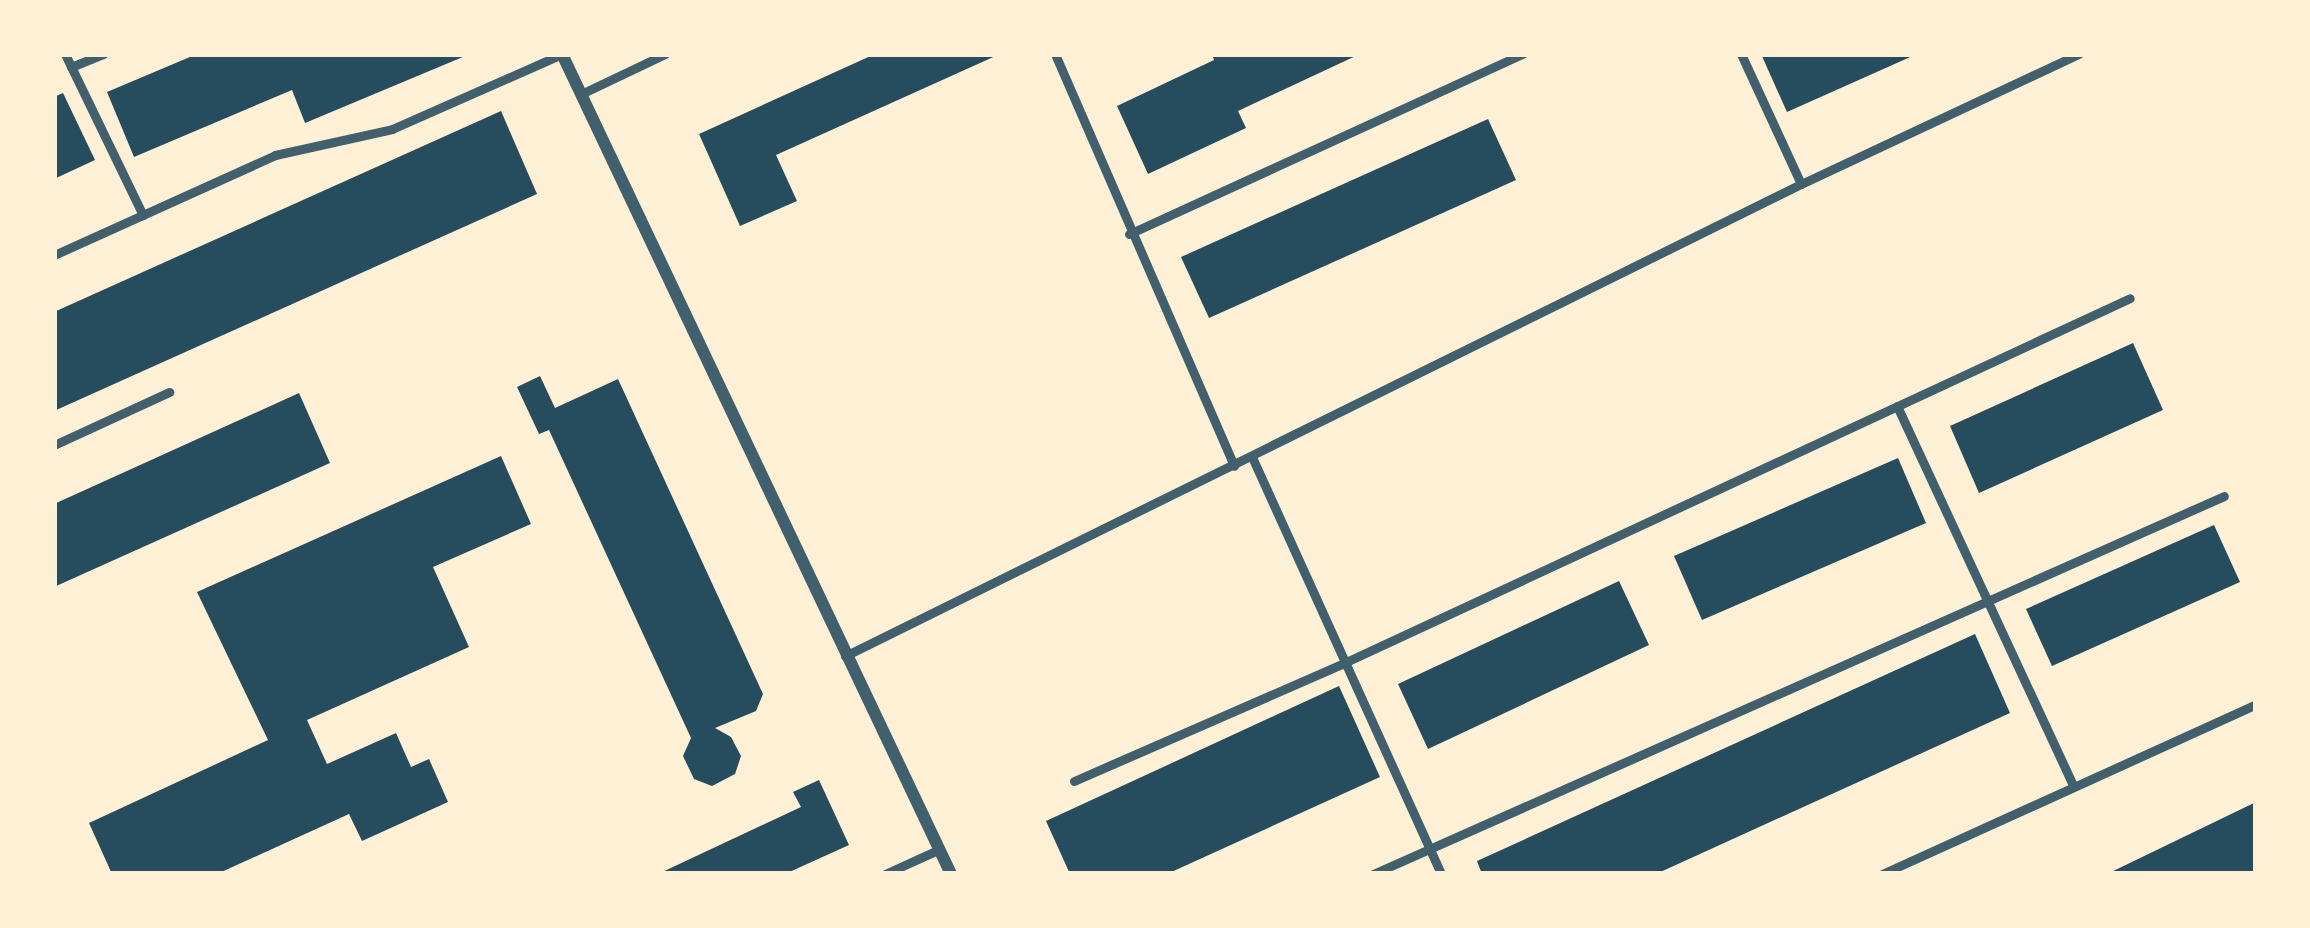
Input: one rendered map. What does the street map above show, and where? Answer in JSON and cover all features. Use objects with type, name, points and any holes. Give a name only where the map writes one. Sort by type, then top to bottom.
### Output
[{"type":"street","points":[[562,54],[952,874]]},
{"type":"lane","points":[[65,54],[142,215]]},
{"type":"lane","points":[[71,68],[104,54]]},
{"type":"lane","points":[[54,255],[275,155],[392,129],[562,54]]},
{"type":"lane","points":[[581,94],[665,54]]},
{"type":"lane","points":[[1070,54],[1056,57],[1234,466]]},
{"type":"lane","points":[[1130,234],[1523,54]]},
{"type":"lane","points":[[1741,54],[1801,184]]},
{"type":"lane","points":[[845,656],[1801,184],[2079,54]]},
{"type":"lane","points":[[1074,782],[1346,662],[2130,298]]},
{"type":"lane","points":[[54,446],[169,392]]},
{"type":"lane","points":[[1898,406],[2073,786]]},
{"type":"lane","points":[[1252,457],[1441,874]]},
{"type":"lane","points":[[1373,874],[2224,496]]},
{"type":"lane","points":[[1882,874],[2256,704]]},
{"type":"lane","points":[[885,874],[940,849]]},
{"type":"building","points":[[197,54],[470,54],[305,123],[292,90],[134,157],[107,92]]},
{"type":"building","points":[[875,54],[1000,54],[776,155],[797,201],[740,226],[699,134]]},
{"type":"building","points":[[1212,54],[1360,54],[1238,111],[1246,128],[1148,174],[1117,106],[1214,60]]},
{"type":"building","points":[[1761,54],[1917,54],[1787,112]]},
{"type":"building","points":[[63,93],[95,160],[54,179],[54,97]]},
{"type":"building","points":[[501,111],[537,194],[54,411],[54,312]]},
{"type":"building","points":[[1488,119],[1516,180],[1209,318],[1181,257]]},
{"type":"building","points":[[2133,343],[2163,410],[1979,493],[1950,426]]},
{"type":"building","points":[[540,376],[555,408],[618,379],[763,694],[756,711],[715,728],[731,737],[741,756],[735,774],[712,786],[694,779],[683,756],[691,738],[549,430],[539,434],[517,387]]},
{"type":"building","points":[[299,393],[330,463],[54,587],[54,504]]},
{"type":"building","points":[[501,456],[531,524],[433,567],[469,647],[307,720],[327,764],[396,733],[411,767],[429,759],[448,802],[362,841],[349,814],[217,874],[112,874],[89,823],[268,740],[197,592]]},
{"type":"building","points":[[1898,458],[1926,523],[1702,620],[1674,556]]},
{"type":"building","points":[[2214,525],[2240,582],[2052,666],[2026,609]]},
{"type":"building","points":[[1619,581],[1649,645],[1428,749],[1398,684]]},
{"type":"building","points":[[1975,634],[2010,713],[1656,874],[1482,874],[1477,861]]},
{"type":"building","points":[[1339,686],[1380,777],[1167,874],[1070,874],[1046,821]]},
{"type":"building","points":[[819,780],[849,845],[785,874],[658,874],[801,807],[793,792]]},
{"type":"building","points":[[2256,802],[2256,874],[2107,874]]}]
